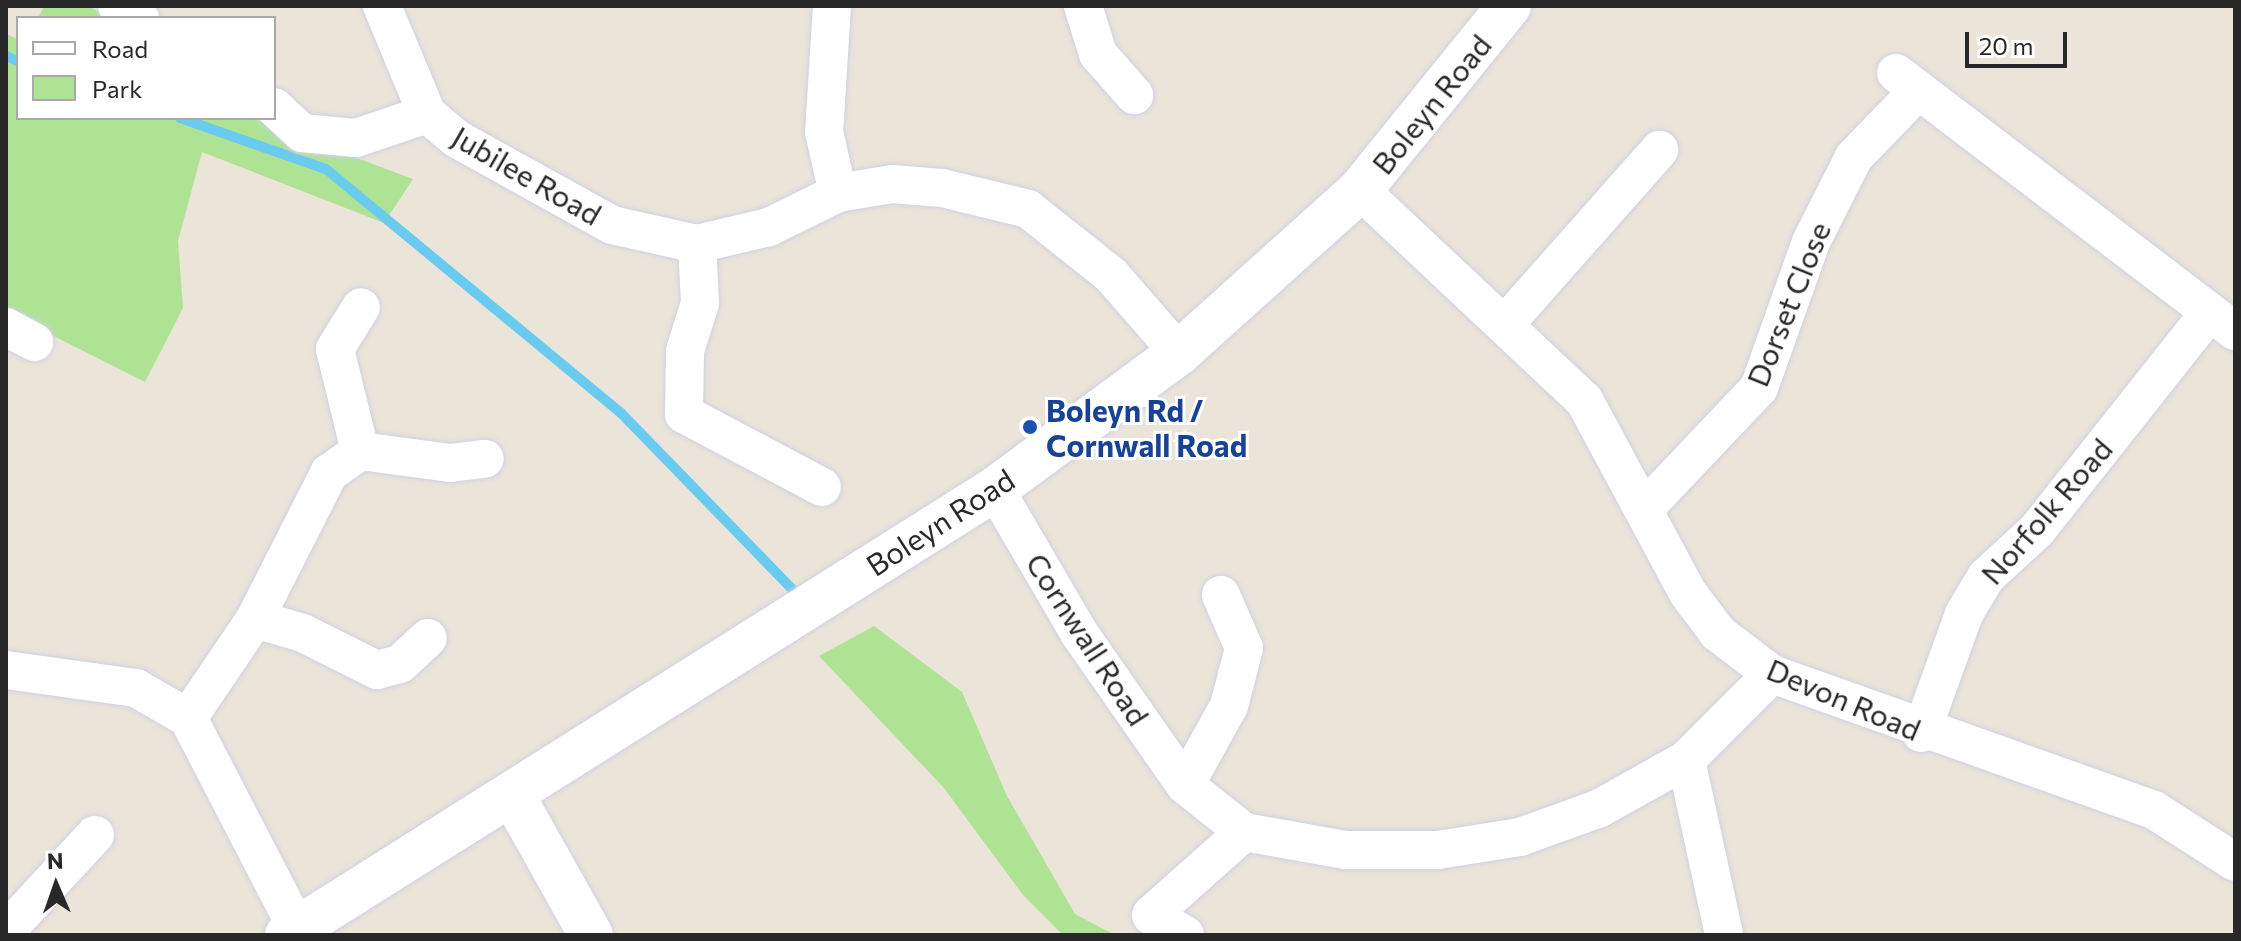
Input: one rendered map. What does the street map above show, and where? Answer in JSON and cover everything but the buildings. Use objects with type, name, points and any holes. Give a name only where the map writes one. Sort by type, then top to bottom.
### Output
[{"type":"street","points":[[117,6],[136,16]]},
{"type":"street","name":"Jubilee Road","points":[[382,6],[427,114],[457,139],[612,225],[697,244],[769,227],[838,193],[892,184],[1028,209],[1111,275],[1179,353]]},
{"type":"street","points":[[832,6],[824,132],[838,193]]},
{"type":"street","points":[[1083,6],[1098,54],[1134,95]]},
{"type":"street","name":"Boleyn Road","points":[[292,932],[513,796],[995,489],[1179,353],[1360,190],[1509,6]]},
{"type":"street","name":"Dorset Close","points":[[1646,507],[1759,388],[1811,242],[1854,157],[1907,82],[2107,234]]},
{"type":"street","points":[[276,109],[302,133],[356,138],[427,114]]},
{"type":"street","points":[[1507,322],[1659,150]]},
{"type":"street","name":"Devon Road","points":[[1360,190],[1507,322],[1584,400],[1710,623],[1772,674],[1921,733],[2154,810],[2232,854]]},
{"type":"street","name":"Norfolk Road","points":[[1921,733],[1964,614],[1986,577],[2037,530],[2222,322],[2107,234]]},
{"type":"street","points":[[697,244],[700,303],[685,351],[684,414],[822,487]]},
{"type":"street","points":[[360,451],[335,349],[361,307]]},
{"type":"street","points":[[188,718],[255,619],[329,473],[360,451],[450,463],[485,459]]},
{"type":"street","name":"Cornwall Road","points":[[995,489],[1079,633],[1185,785],[1244,832],[1345,850],[1438,850],[1520,837],[1600,808],[1686,760],[1772,674]]},
{"type":"street","points":[[1185,785],[1229,706],[1244,648],[1221,595]]},
{"type":"street","points":[[255,619],[344,650],[377,670],[400,664],[428,638]]},
{"type":"street","points":[[6,670],[136,688],[188,718],[292,932]]},
{"type":"street","points":[[1686,760],[1724,935]]},
{"type":"street","points":[[513,796],[591,935]]},
{"type":"street","points":[[1185,935],[1151,915],[1244,832]]},
{"type":"street","points":[[6,931],[95,835]]},
{"type":"green space","points":[[44,6],[88,6],[107,16],[39,16]]},
{"type":"green space","points":[[6,34],[16,38],[16,120],[276,120],[298,136],[413,179],[384,223],[202,152],[178,241],[183,308],[145,382],[6,312]]},
{"type":"green space","points":[[874,626],[962,692],[1007,796],[1075,914],[1115,935],[1063,935],[1023,895],[944,788],[819,656]]},
{"type":"waterway","points":[[6,56],[16,60]]},
{"type":"waterway","points":[[186,120],[326,169],[621,413],[792,589]]},
{"type":"place","name":"Boleyn Rd / Cornwall Road","points":[[1030,427]]}]
